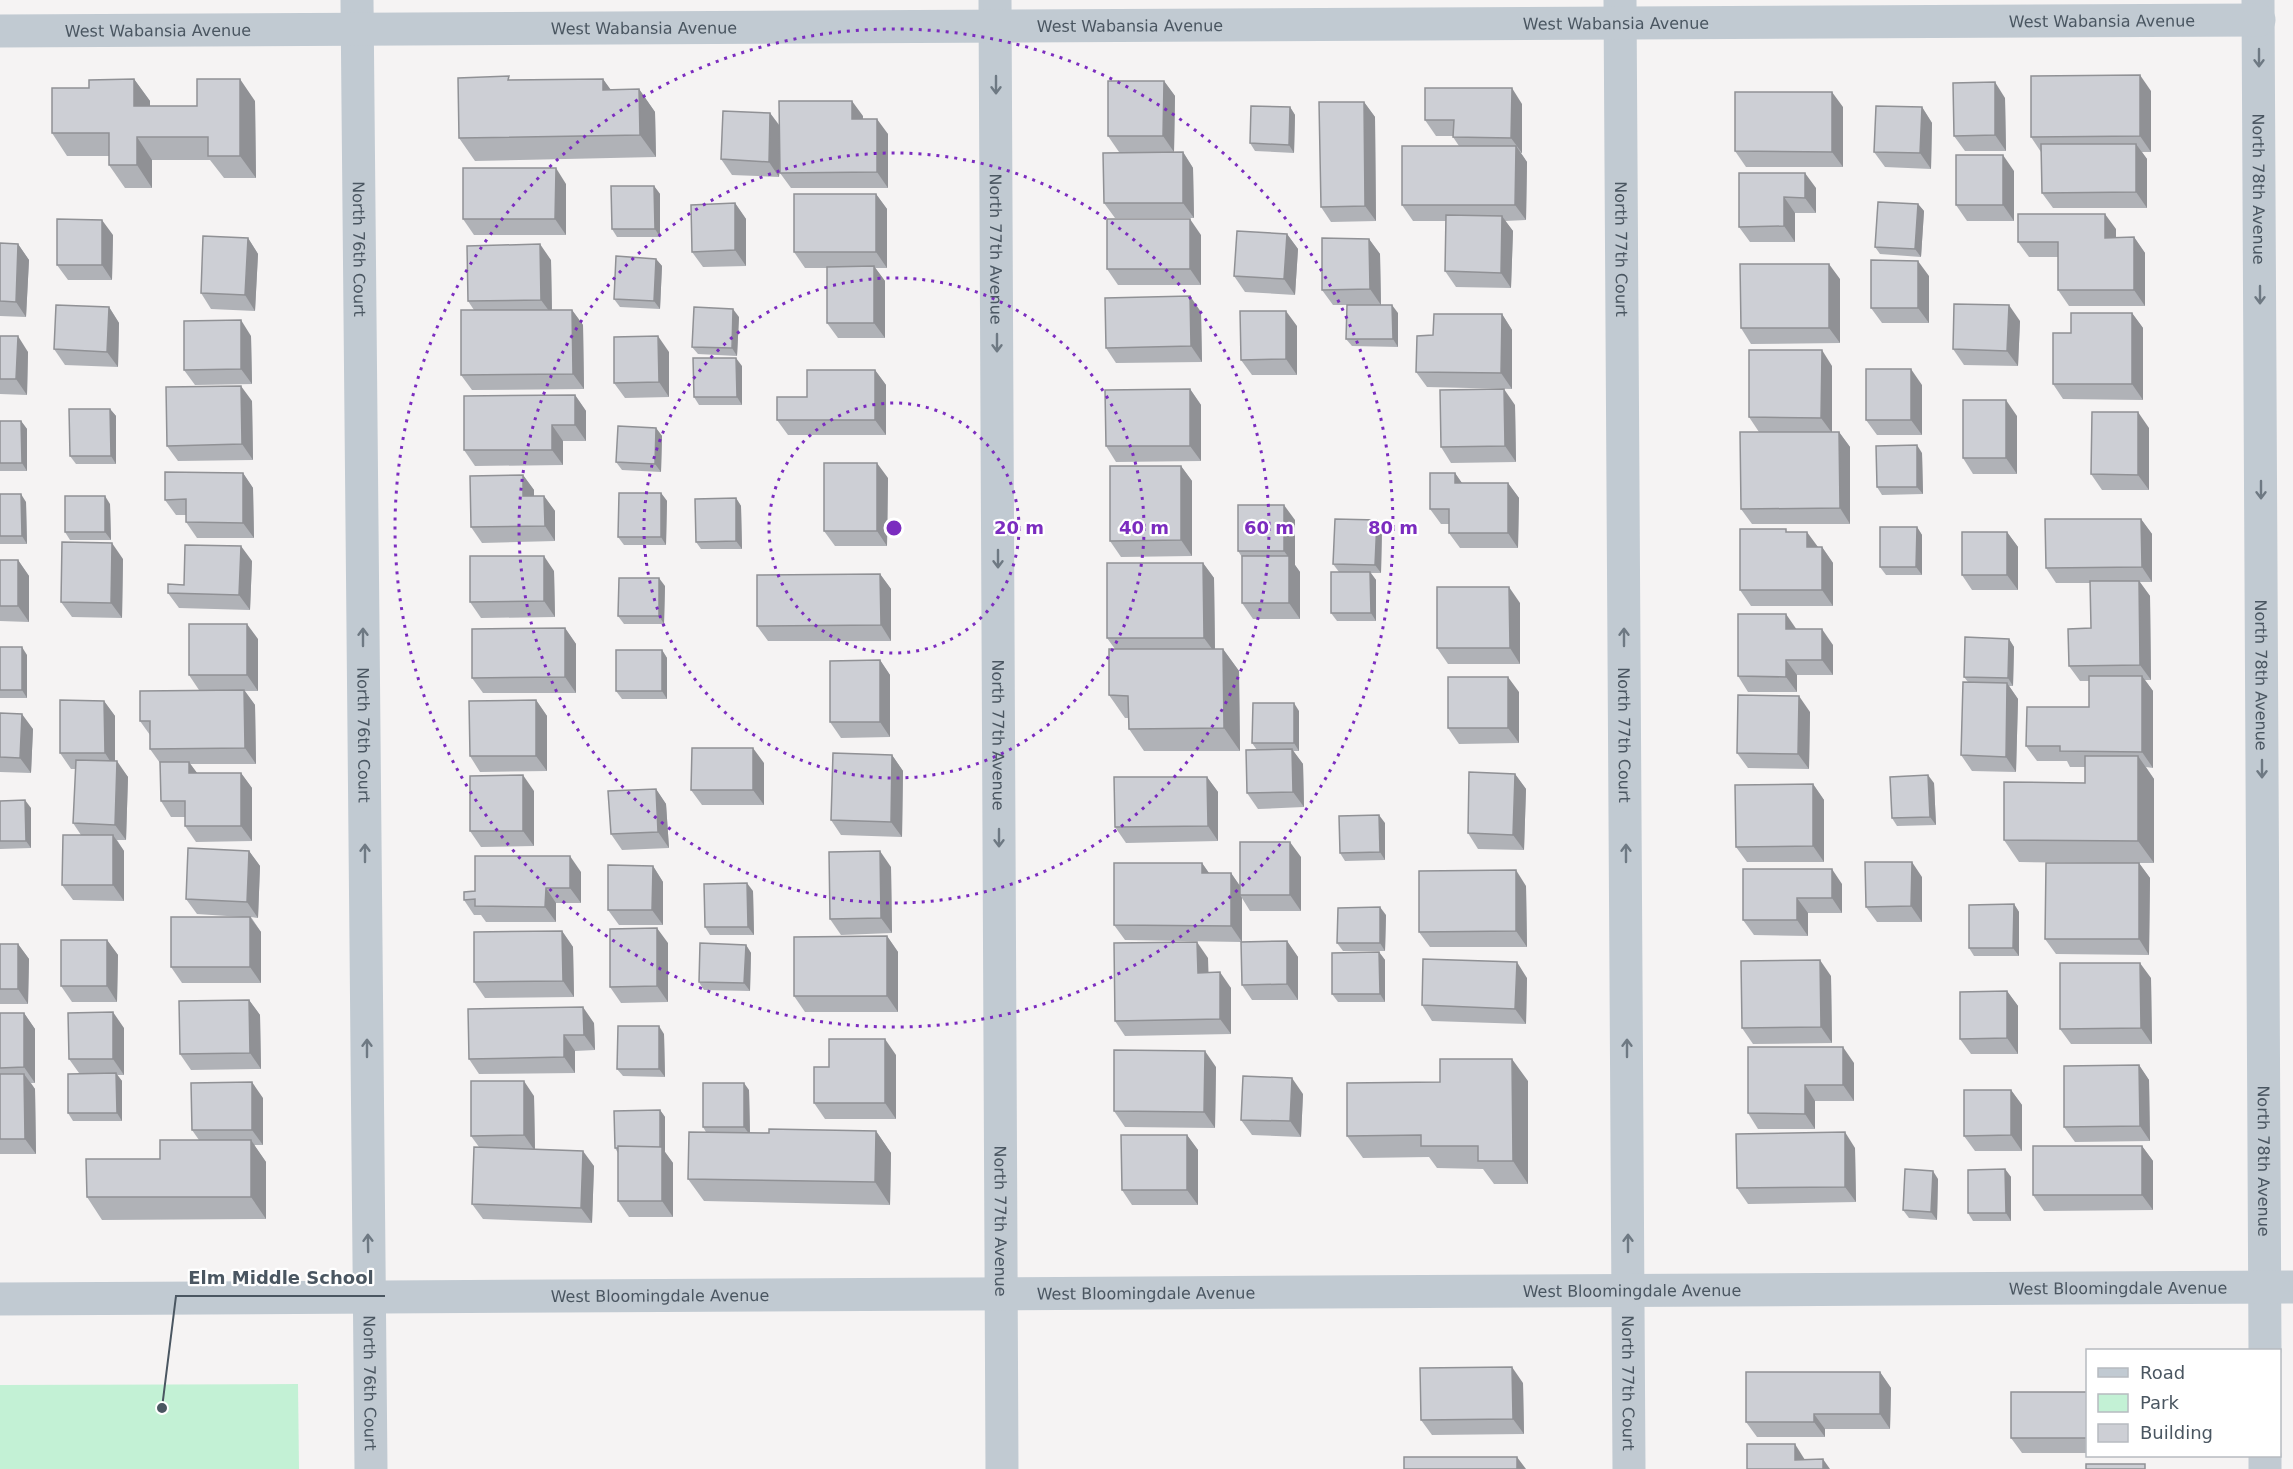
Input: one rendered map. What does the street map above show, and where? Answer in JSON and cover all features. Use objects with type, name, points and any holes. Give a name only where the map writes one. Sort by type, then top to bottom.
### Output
[{"type":"street","name":"West Wabansia Avenue","points":[[0,31],[358,15],[2259,10]]},
{"type":"street","name":"North 78th Avenue","points":[[2259,10],[2279,1287],[2265,1349]]},
{"type":"street","name":"North 77th Court","points":[[1620,12],[1629,1469]]},
{"type":"street","name":"North 77th Avenue","points":[[995,13],[1002,1469]]},
{"type":"street","name":"North 76th Court","points":[[358,15],[371,1469]]},
{"type":"street","name":"West Bloomingdale Avenue","points":[[0,1299],[2279,1287]]},
{"type":"green space","points":[[298,1384],[299,1469],[0,1469],[0,1385]]},
{"type":"building","points":[[2140,75],[2140,136],[2031,137],[2031,76]]},
{"type":"building","points":[[509,76],[508,80],[603,79],[603,90],[639,89],[640,135],[459,138],[458,78]]},
{"type":"building","points":[[134,79],[134,106],[197,106],[197,79],[240,79],[240,156],[208,156],[208,137],[137,137],[137,165],[109,165],[109,133],[52,133],[52,88],[89,88],[89,80]]},
{"type":"building","points":[[1108,81],[1164,81],[1163,136],[1108,136]]},
{"type":"building","points":[[1995,82],[1995,135],[1954,136],[1953,83]]},
{"type":"building","points":[[1425,88],[1512,88],[1511,138],[1453,137],[1454,120],[1425,120]]},
{"type":"building","points":[[1735,92],[1832,92],[1832,152],[1735,151]]},
{"type":"building","points":[[779,101],[852,101],[852,119],[877,119],[877,172],[780,173]]},
{"type":"building","points":[[1319,102],[1364,102],[1365,206],[1321,207]]},
{"type":"building","points":[[1251,106],[1290,107],[1289,145],[1250,143]]},
{"type":"building","points":[[1876,106],[1922,107],[1920,153],[1874,152]]},
{"type":"building","points":[[723,111],[770,113],[769,162],[721,159]]},
{"type":"building","points":[[2041,144],[2136,144],[2136,192],[2042,193]]},
{"type":"building","points":[[1402,146],[1516,146],[1515,205],[1402,205]]},
{"type":"building","points":[[1183,152],[1183,203],[1104,203],[1103,153]]},
{"type":"building","points":[[1956,155],[2003,155],[2003,205],[1956,205]]},
{"type":"building","points":[[463,168],[556,168],[555,219],[463,219]]},
{"type":"building","points":[[1739,173],[1805,173],[1805,198],[1784,197],[1784,226],[1739,227]]},
{"type":"building","points":[[611,186],[654,186],[655,229],[612,229]]},
{"type":"building","points":[[794,194],[876,194],[876,252],[794,252]]},
{"type":"building","points":[[1878,202],[1918,204],[1915,249],[1875,247]]},
{"type":"building","points":[[735,203],[735,250],[692,252],[691,205]]},
{"type":"building","points":[[2018,214],[2105,214],[2105,238],[2134,237],[2134,290],[2058,290],[2058,242],[2018,242]]},
{"type":"building","points":[[1446,215],[1502,216],[1501,273],[1445,271]]},
{"type":"building","points":[[57,219],[102,220],[102,265],[57,265]]},
{"type":"building","points":[[1107,219],[1190,219],[1190,269],[1107,269]]},
{"type":"building","points":[[1237,231],[1287,234],[1284,279],[1234,276]]},
{"type":"building","points":[[203,236],[248,238],[245,295],[201,293]]},
{"type":"building","points":[[1322,238],[1369,239],[1370,289],[1322,290]]},
{"type":"building","points":[[0,243],[18,244],[16,302],[0,301]]},
{"type":"building","points":[[540,244],[541,300],[468,301],[467,246]]},
{"type":"building","points":[[616,256],[656,259],[654,301],[614,299]]},
{"type":"building","points":[[1871,260],[1918,261],[1918,308],[1871,308]]},
{"type":"building","points":[[1740,264],[1829,264],[1829,328],[1741,328]]},
{"type":"building","points":[[874,266],[874,323],[827,323],[827,267]]},
{"type":"building","points":[[1190,296],[1191,346],[1106,348],[1105,298]]},
{"type":"building","points":[[1954,304],[2009,305],[2007,351],[1953,349]]},
{"type":"building","points":[[56,305],[109,307],[107,352],[54,349]]},
{"type":"building","points":[[1347,305],[1392,305],[1393,339],[1346,339]]},
{"type":"building","points":[[694,307],[733,309],[732,348],[692,347]]},
{"type":"building","points":[[461,310],[572,310],[573,374],[461,375]]},
{"type":"building","points":[[1240,311],[1286,311],[1286,359],[1241,360]]},
{"type":"building","points":[[2071,313],[2132,313],[2132,384],[2053,384],[2053,333],[2071,333]]},
{"type":"building","points":[[1434,314],[1502,314],[1501,373],[1416,372],[1417,336],[1433,335]]},
{"type":"building","points":[[241,320],[241,369],[184,370],[184,321]]},
{"type":"building","points":[[0,336],[18,336],[16,379],[0,379]]},
{"type":"building","points":[[658,336],[659,382],[614,383],[614,337]]},
{"type":"building","points":[[1749,350],[1822,350],[1821,418],[1749,417]]},
{"type":"building","points":[[693,358],[736,358],[737,397],[694,397]]},
{"type":"building","points":[[1866,369],[1911,369],[1911,420],[1866,420]]},
{"type":"building","points":[[807,370],[875,370],[875,420],[777,420],[777,397],[807,397]]},
{"type":"building","points":[[241,386],[242,444],[167,446],[166,387]]},
{"type":"building","points":[[1190,389],[1190,446],[1106,446],[1105,390]]},
{"type":"building","points":[[1504,389],[1505,446],[1441,447],[1440,390]]},
{"type":"building","points":[[575,395],[575,425],[552,425],[552,450],[464,450],[464,396]]},
{"type":"building","points":[[1963,400],[2006,400],[2006,458],[1963,458]]},
{"type":"building","points":[[69,409],[110,409],[111,456],[70,456]]},
{"type":"building","points":[[2092,412],[2138,412],[2138,475],[2091,474]]},
{"type":"building","points":[[0,421],[21,421],[22,463],[0,463]]},
{"type":"building","points":[[618,426],[656,428],[655,464],[616,462]]},
{"type":"building","points":[[1740,432],[1839,432],[1840,508],[1741,509]]},
{"type":"building","points":[[1917,445],[1917,487],[1877,487],[1876,446]]},
{"type":"building","points":[[824,463],[877,463],[877,531],[824,531]]},
{"type":"building","points":[[1110,466],[1181,466],[1181,540],[1110,541]]},
{"type":"building","points":[[165,472],[243,473],[243,523],[186,522],[186,499],[165,500]]},
{"type":"building","points":[[1430,473],[1455,473],[1455,483],[1508,483],[1508,533],[1449,533],[1449,509],[1430,509]]},
{"type":"building","points":[[523,475],[523,496],[544,496],[545,526],[471,527],[470,476]]},
{"type":"building","points":[[619,493],[661,493],[661,537],[618,537]]},
{"type":"building","points":[[0,494],[21,494],[22,536],[0,536]]},
{"type":"building","points":[[65,496],[105,496],[105,532],[65,532]]},
{"type":"building","points":[[736,498],[736,541],[696,542],[695,499]]},
{"type":"building","points":[[1238,505],[1284,505],[1284,551],[1238,551]]},
{"type":"building","points":[[1335,519],[1377,520],[1375,565],[1333,564]]},
{"type":"building","points":[[2045,519],[2141,519],[2142,567],[2046,568]]},
{"type":"building","points":[[1880,527],[1917,527],[1916,567],[1880,567]]},
{"type":"building","points":[[1740,529],[1786,529],[1786,532],[1807,532],[1807,547],[1822,547],[1822,590],[1740,590]]},
{"type":"building","points":[[1962,532],[2007,532],[2007,575],[1962,575]]},
{"type":"building","points":[[62,542],[112,543],[111,603],[61,602]]},
{"type":"building","points":[[185,545],[241,546],[239,595],[168,593],[168,584],[184,585]]},
{"type":"building","points":[[470,556],[544,556],[544,601],[470,602]]},
{"type":"building","points":[[1242,556],[1289,556],[1289,603],[1242,603]]},
{"type":"building","points":[[0,560],[18,560],[18,606],[0,606]]},
{"type":"building","points":[[1107,563],[1203,563],[1204,638],[1107,638]]},
{"type":"building","points":[[1331,572],[1370,572],[1371,613],[1331,613]]},
{"type":"building","points":[[880,574],[881,625],[757,626],[757,575]]},
{"type":"building","points":[[619,578],[659,578],[659,616],[618,616]]},
{"type":"building","points":[[2090,581],[2139,581],[2140,665],[2069,666],[2068,629],[2091,628]]},
{"type":"building","points":[[1437,587],[1509,587],[1510,648],[1437,648]]},
{"type":"building","points":[[1738,614],[1786,614],[1786,629],[1822,629],[1822,660],[1786,660],[1786,677],[1738,676]]},
{"type":"building","points":[[189,624],[247,624],[247,675],[189,675]]},
{"type":"building","points":[[565,628],[565,677],[472,678],[472,629]]},
{"type":"building","points":[[1965,637],[2009,639],[2008,678],[1964,677]]},
{"type":"building","points":[[0,647],[22,647],[22,690],[0,690]]},
{"type":"building","points":[[1109,649],[1223,649],[1224,728],[1129,729],[1128,696],[1109,695]]},
{"type":"building","points":[[616,650],[662,650],[662,691],[616,691]]},
{"type":"building","points":[[880,660],[880,722],[830,722],[830,661]]},
{"type":"building","points":[[2089,676],[2142,676],[2142,752],[2060,751],[2060,746],[2026,746],[2027,707],[2089,707]]},
{"type":"building","points":[[1448,677],[1508,677],[1508,728],[1448,728]]},
{"type":"building","points":[[1963,682],[2007,683],[2006,757],[1961,755]]},
{"type":"building","points":[[244,690],[245,748],[150,749],[150,721],[140,721],[140,691]]},
{"type":"building","points":[[1738,695],[1799,696],[1798,754],[1737,753]]},
{"type":"building","points":[[60,700],[104,701],[105,753],[60,753]]},
{"type":"building","points":[[536,700],[536,756],[470,756],[469,701]]},
{"type":"building","points":[[1253,703],[1294,703],[1294,743],[1252,743]]},
{"type":"building","points":[[0,713],[22,714],[20,758],[0,757]]},
{"type":"building","points":[[692,748],[753,748],[753,790],[691,790]]},
{"type":"building","points":[[1292,749],[1293,792],[1247,793],[1246,750]]},
{"type":"building","points":[[833,753],[892,755],[891,822],[831,820]]},
{"type":"building","points":[[2085,756],[2138,756],[2138,841],[2004,840],[2004,782],[2085,783]]},
{"type":"building","points":[[76,760],[117,761],[115,825],[73,823]]},
{"type":"building","points":[[160,762],[189,762],[189,773],[241,773],[241,826],[185,826],[185,801],[161,801]]},
{"type":"building","points":[[1469,772],[1515,774],[1513,835],[1468,833]]},
{"type":"building","points":[[523,775],[523,831],[470,831],[470,776]]},
{"type":"building","points":[[1928,775],[1930,817],[1892,818],[1890,777]]},
{"type":"building","points":[[1114,777],[1207,777],[1208,826],[1115,827]]},
{"type":"building","points":[[1813,784],[1813,846],[1736,847],[1735,785]]},
{"type":"building","points":[[656,789],[658,832],[611,834],[608,791]]},
{"type":"building","points":[[25,800],[26,841],[0,841],[0,801]]},
{"type":"building","points":[[1379,815],[1380,852],[1340,853],[1339,816]]},
{"type":"building","points":[[63,835],[113,835],[113,885],[62,885]]},
{"type":"building","points":[[1240,842],[1290,842],[1290,895],[1240,895]]},
{"type":"building","points":[[188,848],[249,851],[247,902],[186,899]]},
{"type":"building","points":[[880,851],[881,918],[830,919],[829,852]]},
{"type":"building","points":[[475,856],[570,856],[570,888],[546,888],[545,907],[475,906],[475,899],[464,900],[464,892],[475,891]]},
{"type":"building","points":[[1865,862],[1912,862],[1911,906],[1866,907]]},
{"type":"building","points":[[1114,863],[1202,863],[1202,873],[1231,873],[1231,926],[1114,925]]},
{"type":"building","points":[[2046,863],[2139,863],[2139,939],[2045,939]]},
{"type":"building","points":[[608,865],[653,866],[652,910],[608,910]]},
{"type":"building","points":[[1743,869],[1832,869],[1832,898],[1797,898],[1797,920],[1743,920]]},
{"type":"building","points":[[1516,870],[1516,931],[1419,932],[1419,871]]},
{"type":"building","points":[[747,883],[748,927],[705,927],[704,884]]},
{"type":"building","points":[[2014,904],[2013,948],[1969,948],[1969,905]]},
{"type":"building","points":[[1380,907],[1380,943],[1337,943],[1338,908]]},
{"type":"building","points":[[171,917],[250,917],[250,967],[171,967]]},
{"type":"building","points":[[657,928],[657,986],[610,987],[610,929]]},
{"type":"building","points":[[562,931],[563,981],[474,982],[474,932]]},
{"type":"building","points":[[887,936],[887,996],[794,996],[794,937]]},
{"type":"building","points":[[61,940],[107,940],[107,986],[61,986]]},
{"type":"building","points":[[1287,941],[1287,984],[1242,985],[1241,942]]},
{"type":"building","points":[[1197,942],[1198,973],[1220,972],[1220,1019],[1115,1021],[1114,943]]},
{"type":"building","points":[[700,943],[746,945],[744,983],[699,982]]},
{"type":"building","points":[[0,944],[18,944],[18,989],[0,989]]},
{"type":"building","points":[[1379,952],[1380,994],[1332,994],[1332,953]]},
{"type":"building","points":[[1423,959],[1517,962],[1515,1009],[1422,1005]]},
{"type":"building","points":[[1820,960],[1821,1027],[1742,1028],[1741,961]]},
{"type":"building","points":[[2060,963],[2140,963],[2141,1028],[2060,1029]]},
{"type":"building","points":[[2007,991],[2007,1038],[1960,1039],[1960,992]]},
{"type":"building","points":[[249,1000],[250,1053],[180,1054],[179,1001]]},
{"type":"building","points":[[583,1007],[584,1035],[564,1035],[564,1057],[469,1059],[468,1009]]},
{"type":"building","points":[[113,1012],[113,1059],[69,1059],[68,1013]]},
{"type":"building","points":[[0,1013],[24,1013],[24,1067],[0,1068]]},
{"type":"building","points":[[618,1026],[659,1026],[659,1069],[617,1069]]},
{"type":"building","points":[[829,1039],[885,1039],[885,1103],[814,1103],[814,1067],[829,1067]]},
{"type":"building","points":[[1748,1047],[1843,1047],[1843,1085],[1805,1085],[1805,1114],[1748,1113]]},
{"type":"building","points":[[1114,1050],[1205,1051],[1204,1112],[1114,1111]]},
{"type":"building","points":[[1440,1059],[1512,1059],[1513,1161],[1478,1161],[1478,1146],[1421,1146],[1421,1135],[1347,1136],[1347,1083],[1440,1082]]},
{"type":"building","points":[[2139,1065],[2140,1126],[2064,1127],[2064,1066]]},
{"type":"building","points":[[116,1073],[117,1113],[68,1113],[68,1074]]},
{"type":"building","points":[[0,1074],[24,1074],[25,1139],[0,1139]]},
{"type":"building","points":[[1243,1076],[1292,1078],[1290,1121],[1241,1120]]},
{"type":"building","points":[[471,1081],[524,1081],[524,1135],[471,1136]]},
{"type":"building","points":[[252,1082],[252,1130],[192,1130],[191,1083]]},
{"type":"building","points":[[703,1083],[744,1083],[744,1127],[703,1127]]},
{"type":"building","points":[[1964,1090],[2011,1090],[2011,1135],[1964,1136]]},
{"type":"building","points":[[660,1110],[660,1147],[618,1146],[615,1148],[614,1111]]},
{"type":"building","points":[[769,1129],[876,1131],[875,1182],[688,1179],[689,1132],[769,1133]]},
{"type":"building","points":[[1845,1132],[1845,1187],[1737,1188],[1736,1134]]},
{"type":"building","points":[[1121,1135],[1187,1135],[1187,1190],[1122,1190]]},
{"type":"building","points":[[160,1140],[251,1140],[251,1197],[87,1197],[86,1159],[160,1159]]},
{"type":"building","points":[[618,1146],[662,1147],[662,1201],[618,1201]]},
{"type":"building","points":[[2033,1146],[2142,1146],[2142,1195],[2033,1195]]},
{"type":"building","points":[[474,1147],[583,1151],[581,1208],[472,1204]]},
{"type":"building","points":[[1905,1169],[1933,1171],[1931,1212],[1903,1210]]},
{"type":"building","points":[[2005,1169],[2006,1213],[1968,1213],[1968,1170]]},
{"type":"building","points":[[1512,1367],[1513,1419],[1421,1420],[1420,1368]]},
{"type":"building","points":[[1746,1372],[1880,1372],[1880,1414],[1814,1414],[1814,1422],[1746,1422]]},
{"type":"building","points":[[2011,1392],[2086,1392],[2086,1438],[2011,1438]]},
{"type":"building","points":[[1747,1444],[1795,1444],[1795,1460],[1823,1459],[1823,1469],[1747,1469]]},
{"type":"building","points":[[1404,1457],[1517,1457],[1517,1469],[1404,1469]]},
{"type":"building","points":[[2086,1464],[2145,1464],[2145,1469],[2086,1469]]},
{"type":"place","name":"Elm Middle School","points":[[162,1408]]}]
